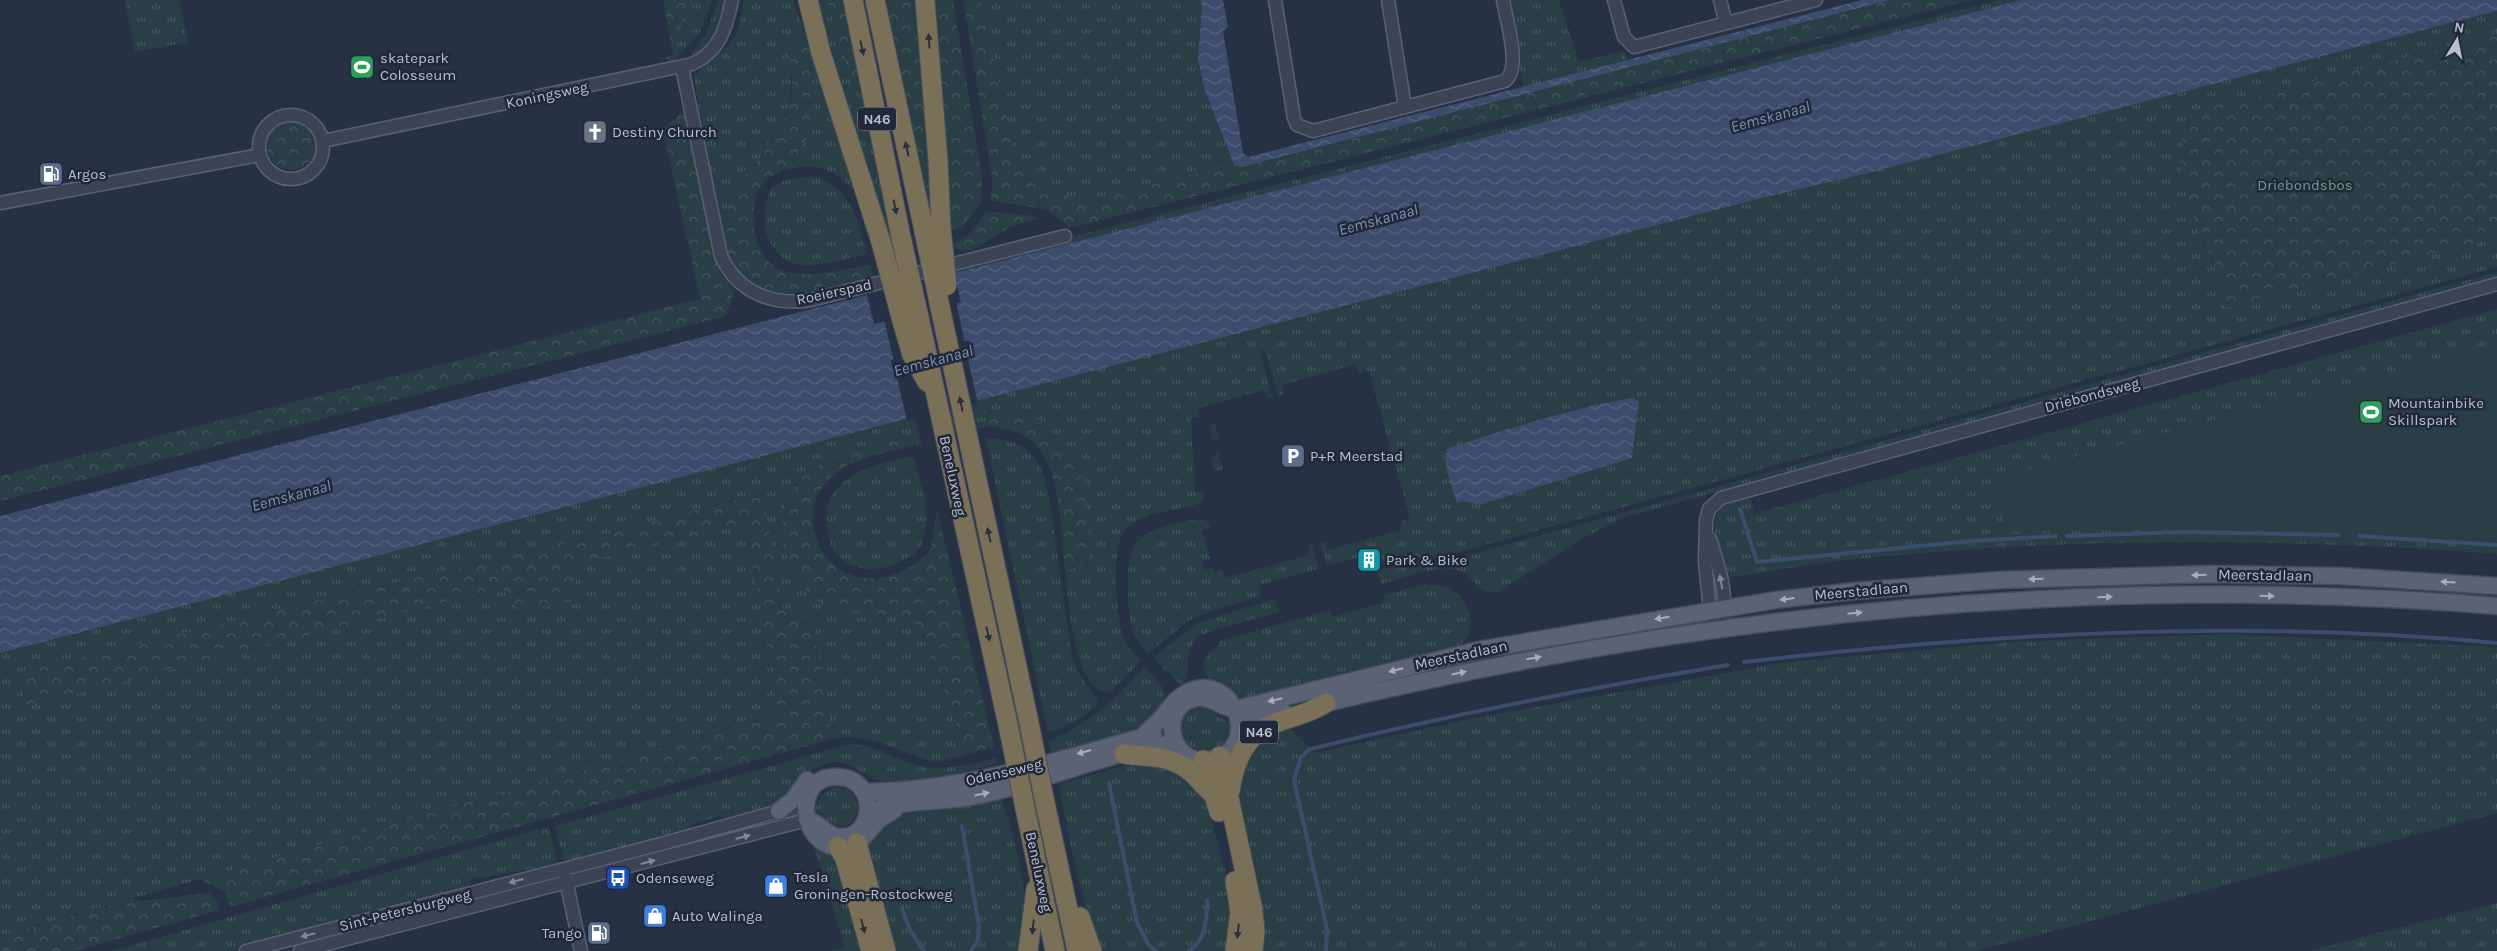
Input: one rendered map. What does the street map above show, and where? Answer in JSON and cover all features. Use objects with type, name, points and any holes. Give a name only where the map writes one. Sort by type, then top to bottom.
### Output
[{"type":"highway","name":"N46","points":[[799,0],[814,26]]},
{"type":"highway","name":"N46","points":[[808,0],[814,26],[881,242],[912,355],[937,400]]},
{"type":"highway","name":"Beneluxweg","points":[[852,0],[901,237],[1008,724],[1055,951]]},
{"type":"highway","name":"N46","points":[[875,0],[933,229]]},
{"type":"highway","name":"N46","points":[[925,0],[938,160],[933,229]]},
{"type":"highway","name":"Beneluxweg","points":[[933,229],[947,286],[942,317],[1077,951]]},
{"type":"highway","name":"N46","points":[[1235,951],[1239,924],[1238,903],[1222,796],[1251,738],[1270,725],[1313,711],[1326,703]]},
{"type":"highway","points":[[1124,754],[1154,756],[1176,761],[1222,796]]},
{"type":"highway","name":"N46","points":[[1211,758],[1253,910],[1255,932],[1253,951]]},
{"type":"highway","points":[[856,837],[886,951]]},
{"type":"highway","name":"N46","points":[[1053,838],[1092,951]]},
{"type":"highway","points":[[838,846],[845,859],[871,951]]},
{"type":"highway","name":"N46","points":[[1028,951],[1033,924],[1038,868]]},
{"type":"main road","name":"Meerstadlaan","points":[[1236,709],[1483,649],[1718,610],[1855,591],[2001,580],[2266,575],[2357,577],[2497,586]]},
{"type":"main road","name":"Meerstadlaan","points":[[1240,727],[1251,721],[1486,667],[1586,649],[1786,620],[1891,610],[2083,598],[2246,595],[2438,601],[2497,606]]},
{"type":"main road","points":[[1196,689],[1209,689],[1219,692],[1236,709],[1240,727],[1230,749],[1211,758],[1185,754],[1174,743],[1167,721],[1177,698],[1196,689]]},
{"type":"main road","name":"Odenseweg","points":[[870,820],[878,820],[896,798],[1142,737],[1167,721]]},
{"type":"main road","name":"Odenseweg","points":[[864,792],[896,798],[964,798],[998,791],[1124,754],[1174,743]]},
{"type":"main road","points":[[779,811],[794,799],[812,775],[826,768],[850,770],[896,798]]},
{"type":"main road","points":[[830,778],[846,778],[859,786],[864,792],[868,802],[870,820],[856,837],[838,846],[820,840],[807,818],[807,797],[816,785],[830,778]]},
{"type":"main road","points":[[807,818],[831,835],[856,837]]},
{"type":"street","name":"Koningsweg","points":[[323,142],[682,67],[700,60],[714,49],[724,34],[732,0]]},
{"type":"street","points":[[1275,0],[1294,118],[1297,125],[1313,131],[1506,82],[1510,78],[1514,65],[1503,0]]},
{"type":"street","points":[[1388,0],[1405,107]]},
{"type":"street","points":[[1614,0],[1624,37],[1634,47],[1816,0]]},
{"type":"street","points":[[1720,0],[1726,23]]},
{"type":"street","name":"Roeierspad","points":[[682,67],[721,256],[728,270],[738,281],[764,298],[784,302],[811,300],[1065,236]]},
{"type":"street","points":[[285,115],[299,116],[312,122],[321,134],[323,142],[320,162],[311,172],[298,178],[284,178],[272,172],[260,155],[260,140],[266,127],[271,122],[285,115]]},
{"type":"street","points":[[0,203],[260,155]]},
{"type":"street","name":"Driebondsweg","points":[[1720,630],[1717,561],[1706,527],[1708,509],[1721,498],[1732,493],[2497,284]]},
{"type":"street","points":[[581,951],[564,869],[779,811],[788,811],[807,818]]},
{"type":"street","points":[[567,883],[787,826],[807,818]]},
{"type":"street","name":"Sint-Petersburgweg","points":[[246,951],[564,869]]},
{"type":"street","name":"Sint-Petersburgweg","points":[[300,951],[567,883]]},
{"type":"green space","points":[[125,0],[179,0],[188,42],[135,52]]},
{"type":"green space","points":[[663,0],[690,0],[673,55]]},
{"type":"green space","points":[[690,0],[712,0],[699,34],[673,61],[669,61],[665,58],[673,55]]},
{"type":"green space","points":[[718,0],[726,0],[719,24],[707,44],[694,55],[692,54],[707,32]]},
{"type":"green space","points":[[744,0],[793,0],[806,37],[787,44],[792,67],[789,107],[783,122],[732,201],[722,237],[694,78],[696,73],[733,39],[739,25]]},
{"type":"green space","points":[[818,0],[827,0],[864,123],[889,230],[887,230],[833,59]]},
{"type":"green space","points":[[827,0],[843,0],[889,230],[864,123]]},
{"type":"green space","points":[[885,0],[910,0],[928,88],[932,222]]},
{"type":"green space","points":[[910,0],[921,0],[928,88]]},
{"type":"green space","points":[[936,0],[953,0],[982,176],[982,201],[964,225],[950,231]]},
{"type":"green space","points":[[963,0],[981,0],[1016,159],[1035,180],[1063,192],[1079,203],[1886,0],[1971,0],[1070,228],[1046,209],[991,201],[992,176]]},
{"type":"green space","points":[[981,0],[1200,0],[1202,4],[1198,59],[1204,88],[1234,165],[1079,203],[1063,192],[1035,180],[1016,159]]},
{"type":"green space","points":[[1508,0],[1559,0],[1579,62],[1624,51],[1629,64],[1524,92]]},
{"type":"green space","points":[[2000,0],[2022,0],[954,273],[953,267]]},
{"type":"green space","points":[[2497,11],[2497,35],[2206,108],[2180,164],[2190,207],[2202,242],[2220,276],[2226,308],[2497,237],[2497,267],[1445,556],[1412,557],[1377,564],[1374,553],[1327,566],[1320,543],[1324,542],[1328,550],[1401,530],[1401,521],[1410,518],[1369,371],[1359,373],[1356,364],[1282,385],[1283,394],[1278,395],[1265,350],[1260,351],[1272,397],[1267,398],[1264,390],[1198,408],[1199,417],[1191,418],[1195,492],[1204,493],[1203,501],[1195,505],[1147,516],[1138,520],[1124,531],[1120,540],[1117,552],[1116,583],[1120,627],[1126,643],[1141,661],[1109,693],[1097,688],[1088,677],[1080,660],[1068,601],[1065,571],[1092,563],[1083,479],[1039,420],[984,411],[987,426],[943,438],[936,411]]},
{"type":"green space","name":"Driebondsbos","points":[[2497,35],[2497,237],[2226,308],[2220,276],[2199,234],[2190,207],[2180,164],[2183,129],[2190,116],[2206,108]]},
{"type":"green space","points":[[807,37],[813,90],[812,121],[805,141],[789,166],[767,179],[758,190],[754,207],[754,224],[759,246],[768,261],[781,270],[797,274],[814,274],[870,265],[874,277],[809,293],[776,294],[760,291],[741,281],[728,257],[723,234],[732,201],[738,189],[777,132],[789,107],[792,83],[787,44]]},
{"type":"green space","points":[[806,38],[860,196],[834,174],[816,167],[806,166],[783,171],[794,161],[808,57]]},
{"type":"green space","points":[[689,106],[715,258],[722,275],[735,290],[726,316],[0,501],[0,476],[700,299],[663,129]]},
{"type":"green space","points":[[291,122],[300,124],[308,129],[313,137],[315,146],[313,155],[308,163],[300,168],[291,170],[282,168],[274,163],[269,155],[267,146],[269,137],[274,129],[282,124]]},
{"type":"green space","points":[[817,177],[839,190],[852,208],[867,254],[831,262],[803,265],[786,260],[772,245],[765,227],[764,217],[771,189],[788,179]]},
{"type":"green space","points":[[986,211],[1040,218],[1010,227],[974,249],[963,251],[951,244],[967,235]]},
{"type":"green space","points":[[2497,272],[2497,277],[1622,518],[1578,541],[1499,592],[1485,591],[1468,576],[1457,570],[1430,570],[1381,584],[1377,571],[1411,563],[1440,563]]},
{"type":"green space","points":[[2497,309],[2497,554],[2340,545],[2182,542],[2103,543],[1946,551],[1868,558],[1814,564],[1725,578],[1715,538],[1715,527],[1720,509],[1732,501],[1750,497],[1754,514]]},
{"type":"green space","name":"Mountainbike Skillspark","points":[[2497,345],[2497,539],[2175,528],[2007,532],[1993,478]]},
{"type":"green space","points":[[984,410],[1019,413],[1039,421],[1083,479],[1093,563],[1065,571],[1058,501],[1054,482],[1041,451],[1030,440],[1020,434],[987,426]]},
{"type":"green space","points":[[915,416],[921,444],[911,446],[908,436],[838,454],[804,475],[794,485],[783,527],[782,542],[823,606],[870,616],[898,615],[912,620],[922,633],[957,726],[964,755],[940,761],[931,761],[882,743],[858,737],[832,739],[813,621],[784,613],[761,493],[582,540],[331,597],[25,672],[23,706],[502,588],[575,564],[746,523],[778,714],[0,936],[0,653]]},
{"type":"green space","points":[[1212,424],[1215,424],[1219,441],[1212,441],[1210,427]]},
{"type":"green space","points":[[908,436],[911,446],[860,460],[833,475],[819,493],[813,513],[815,533],[823,552],[837,567],[855,576],[877,578],[902,571],[927,554],[932,540],[937,509],[994,747],[964,755],[957,726],[922,633],[912,620],[898,615],[870,616],[824,606],[812,597],[799,581],[789,563],[782,542],[783,511],[787,496],[804,475],[838,454]]},
{"type":"green space","points":[[996,438],[1017,444],[1026,449],[1042,470],[1048,491],[1072,657],[1080,676],[1098,700],[1096,706],[1085,716],[1048,732],[986,439]]},
{"type":"green space","points":[[1218,453],[1223,469],[1216,471],[1213,469],[1212,456]]},
{"type":"green space","points":[[913,457],[923,490],[927,515],[921,546],[907,558],[890,566],[871,569],[853,566],[837,555],[831,545],[827,527],[827,510],[832,496],[841,485],[868,468]]},
{"type":"green space","points":[[762,493],[784,612],[813,621],[832,739],[230,907],[224,891],[200,879],[778,714],[746,524],[576,564],[575,600],[520,612],[502,588],[23,706],[24,672],[331,597],[582,540]]},
{"type":"green space","points":[[1201,519],[1208,522],[1210,528],[1202,530],[1210,559],[1202,562],[1204,570],[1212,568],[1214,572],[1222,570],[1226,578],[1309,555],[1308,547],[1312,545],[1318,569],[1259,585],[1261,596],[1211,611],[1190,620],[1148,653],[1134,634],[1129,611],[1128,572],[1133,549],[1137,542],[1150,532],[1176,523]]},
{"type":"green space","points":[[1426,584],[1427,586],[1446,587],[1457,593],[1467,610],[1469,610],[1469,632],[1465,640],[1456,647],[1245,698],[1234,696],[1215,685],[1204,669],[1205,660],[1210,652],[1220,644],[1219,641],[1330,610],[1332,617],[1385,602],[1384,596],[1387,594]]},
{"type":"green space","points":[[1275,599],[1279,612],[1213,630],[1197,637],[1189,650],[1187,676],[1182,686],[1153,658],[1197,623]]},
{"type":"green space","points":[[2225,634],[2497,647],[2497,813],[1977,951],[1256,951],[1259,911],[1258,891],[1256,871],[1241,804],[1242,770],[1248,755],[1259,740],[1285,725],[1315,753],[1475,718],[1781,663],[2012,642]]},
{"type":"green space","points":[[1144,667],[1159,683],[1164,694],[1162,707],[1152,718],[1119,735],[1051,752],[1049,741],[1078,726],[1101,710]]},
{"type":"green space","points":[[1202,707],[1230,721],[1228,735],[1222,744],[1212,749],[1201,749],[1191,746],[1183,739],[1180,730],[1183,718],[1187,713]]},
{"type":"green space","points":[[850,744],[868,747],[929,768],[958,766],[996,758],[997,763],[941,777],[913,781],[884,781],[870,777],[846,764],[831,763],[821,765],[807,774],[787,798],[776,806],[722,819],[721,816],[691,824],[691,828],[676,835],[565,864],[555,826]]},
{"type":"green space","points":[[1166,763],[1204,795],[1232,895],[1236,921],[1227,951],[1102,951],[1081,889],[1059,784],[1131,764]]},
{"type":"green space","points":[[832,787],[848,790],[857,804],[857,814],[851,823],[846,826],[832,825],[815,810],[820,796]]},
{"type":"green space","points":[[1002,799],[1010,824],[1025,897],[1025,914],[1020,951],[892,951],[866,851],[870,838],[895,816]]},
{"type":"green space","points":[[543,828],[549,829],[558,865],[470,879],[471,884],[451,893],[231,951],[111,951]]},
{"type":"green space","points":[[811,838],[836,855],[865,951],[829,951],[845,947]]},
{"type":"green space","points":[[209,893],[217,901],[219,910],[74,951],[0,951],[0,936],[132,899],[143,901]]},
{"type":"green space","points":[[2497,903],[2497,951],[2309,951]]},
{"type":"water","points":[[1200,0],[1223,0],[1228,27],[1223,31],[1243,153],[1248,157],[1862,0],[1890,0],[1241,167],[1234,165],[1204,88],[1198,59],[1202,5]]},
{"type":"water","name":"Eemskanaal","points":[[2022,0],[2497,0],[2497,11],[1868,173],[1762,198],[0,653],[0,516],[867,295],[874,324],[961,302],[954,273]],"holes":[[[969,340],[970,347],[892,367],[891,360]]]},
{"type":"water","points":[[1632,398],[1639,401],[1632,458],[1479,505],[1464,501],[1457,503],[1447,469],[1447,449],[1562,414]]},
{"type":"pier","points":[[956,301],[965,344],[894,362],[884,319]]},
{"type":"pier","points":[[965,346],[978,404],[907,421],[894,364]]},
{"type":"waterway","points":[[1740,509],[1757,562],[1971,541],[2056,536]]},
{"type":"waterway","points":[[2067,536],[2183,532],[2338,535]]},
{"type":"waterway","points":[[2359,536],[2497,545]]},
{"type":"waterway","points":[[1744,662],[1932,643],[2120,633],[2214,631],[2309,632],[2497,643]]},
{"type":"waterway","points":[[1326,951],[1327,929],[1294,780],[1301,757],[1310,749],[1519,703],[1728,665]]},
{"type":"waterway","points":[[1109,783],[1137,923],[1148,944],[1156,951]]},
{"type":"waterway","points":[[962,826],[979,926],[978,940],[971,951]]},
{"type":"waterway","points":[[1189,951],[1195,946],[1202,935],[1206,922],[1207,900]]},
{"type":"waterway","points":[[902,909],[910,930],[924,951]]},
{"type":"place","name":"skatepark Colosseum","points":[[362,67]]},
{"type":"place","name":"Destiny Church","points":[[595,132]]},
{"type":"place","name":"Argos","points":[[51,174]]},
{"type":"place","name":"Mountainbike Skillspark","points":[[2371,412]]},
{"type":"place","name":"P+R Meerstad","points":[[1293,456]]},
{"type":"place","name":"Park & Bike","points":[[1369,560]]},
{"type":"place","name":"Odenseweg","points":[[618,878]]},
{"type":"place","name":"Tesla Groningen-Rostockweg","points":[[776,886]]},
{"type":"place","name":"Auto Walinga","points":[[655,916]]},
{"type":"place","name":"Tango","points":[[599,933]]}]
